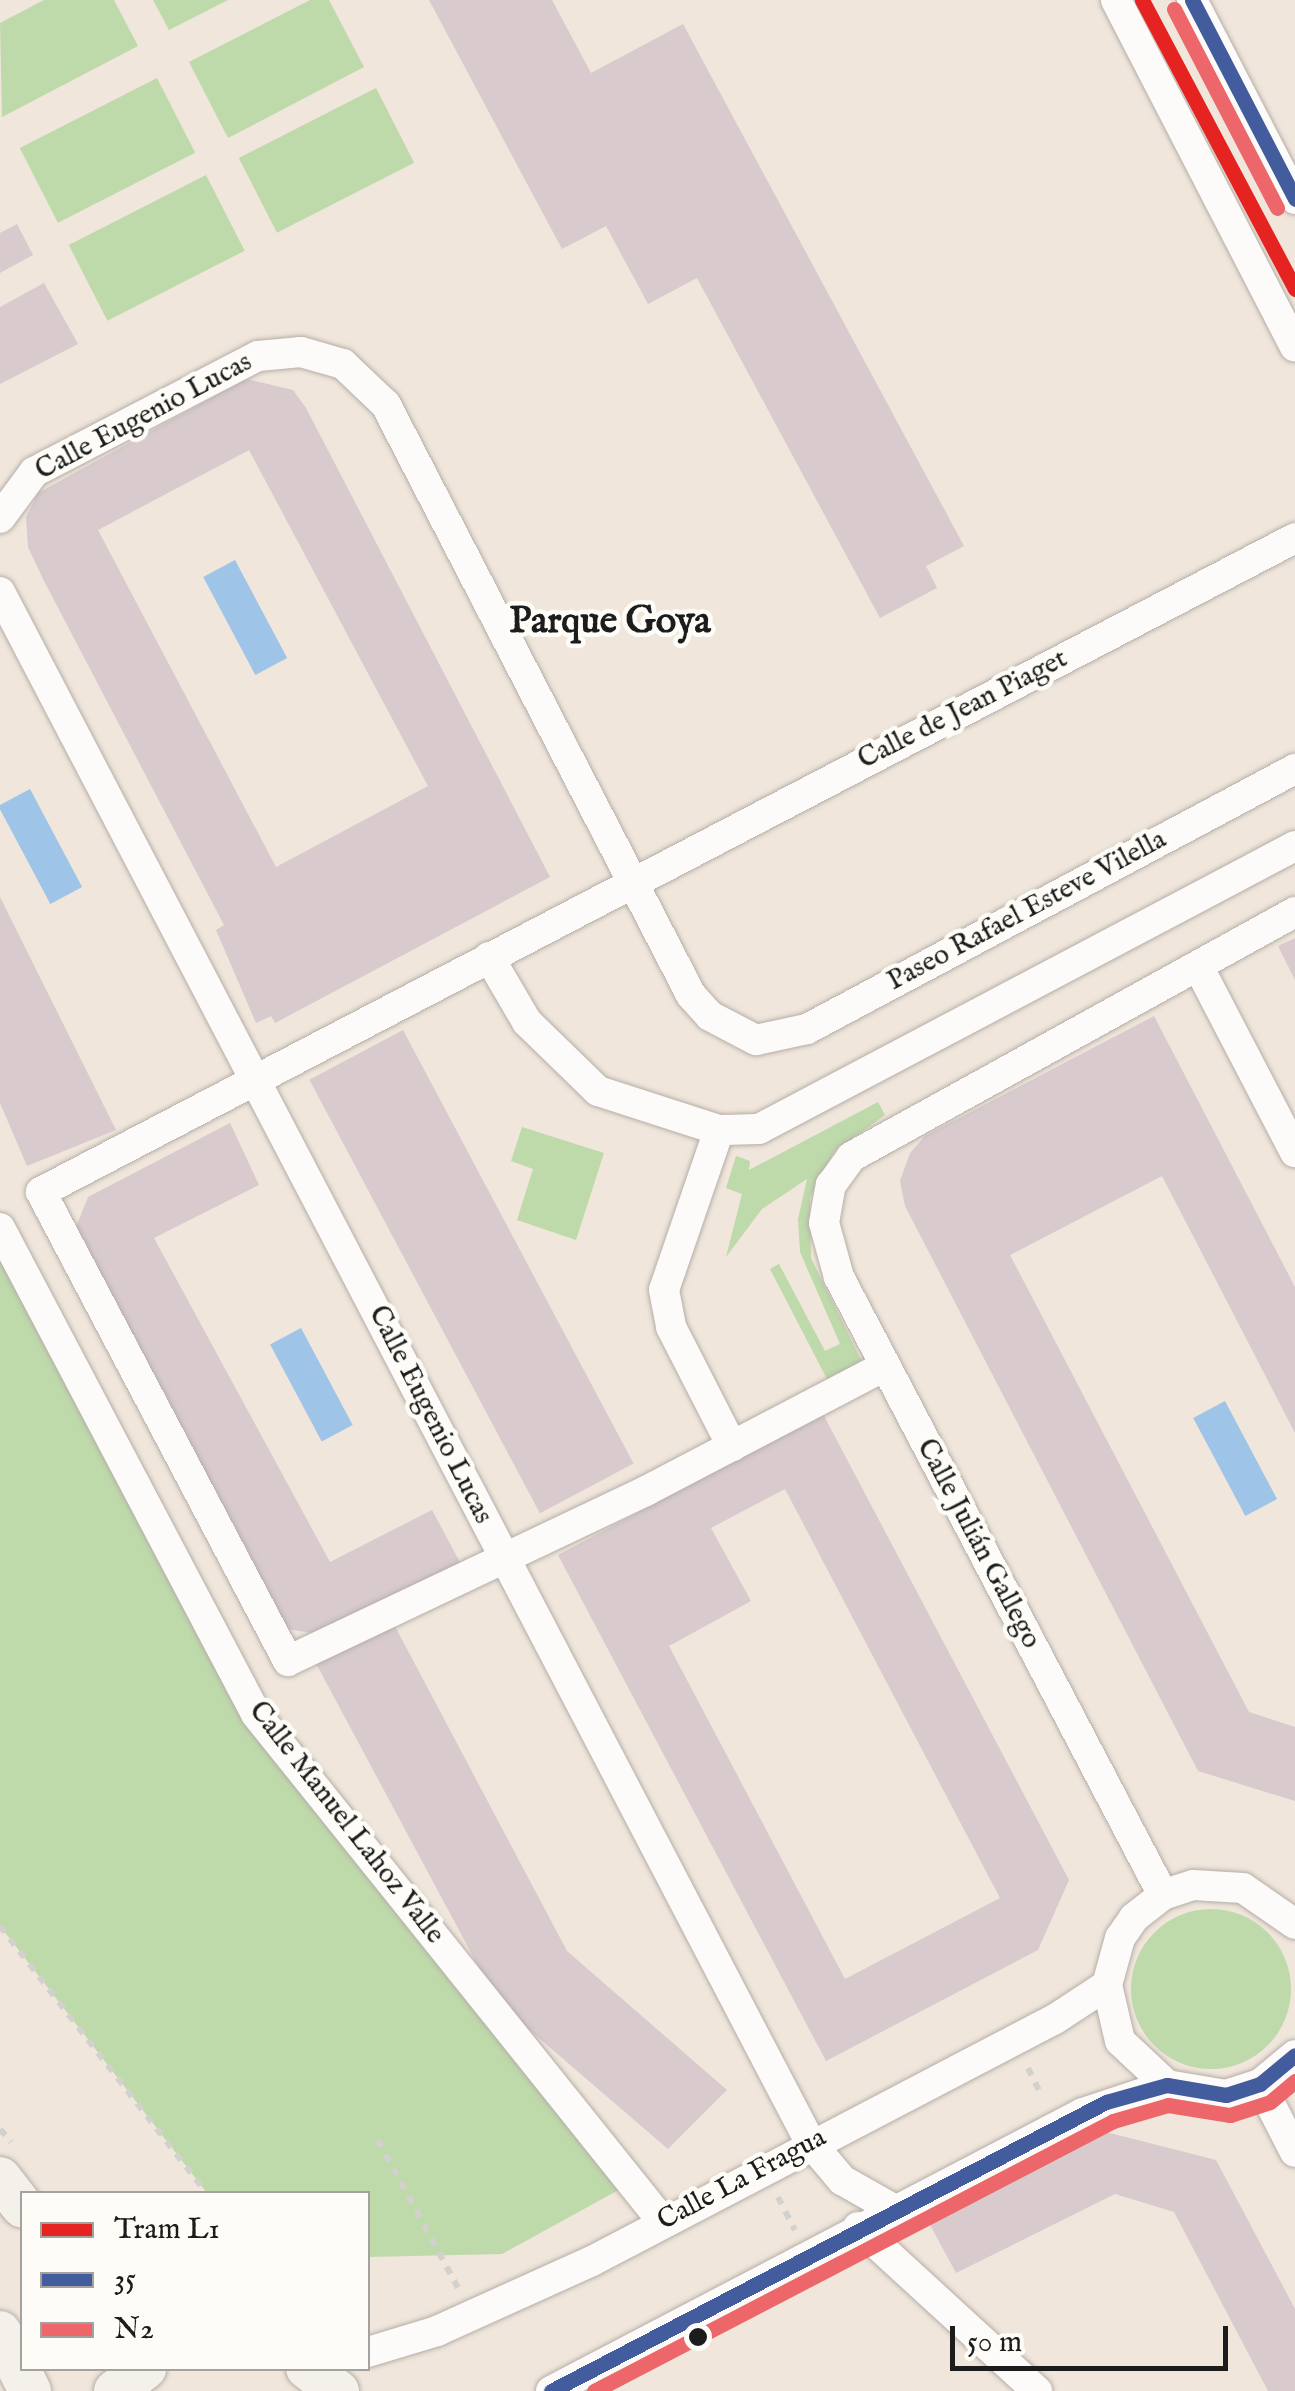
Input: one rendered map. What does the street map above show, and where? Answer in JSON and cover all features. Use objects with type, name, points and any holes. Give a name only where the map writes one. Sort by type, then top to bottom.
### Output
[{"type":"main road","points":[[0,2178],[20,2203]]},
{"type":"main road","points":[[0,2332],[30,2391]]},
{"type":"main road","points":[[115,2391],[141,2371]]},
{"type":"main road","points":[[311,2371],[338,2391]]},
{"type":"street","points":[[1116,0],[1295,347]]},
{"type":"street","points":[[1192,0],[1295,199]]},
{"type":"street","name":"Calle Eugenio Lucas","points":[[4,504],[34,472],[258,356],[302,352],[343,364],[386,406],[690,994],[710,1016],[756,1040]]},
{"type":"street","name":"Calle de Jean Piaget","points":[[503,1555],[288,1661],[41,1192],[1295,538]]},
{"type":"street","name":"Calle Eugenio Lucas","points":[[0,592],[810,2142],[842,2180],[893,2209]]},
{"type":"street","name":"Paseo Rafael Esteve Vilella","points":[[756,1040],[807,1029],[1295,769]]},
{"type":"street","points":[[490,958],[527,1022],[564,1065],[598,1092],[718,1130],[759,1129],[1295,846]]},
{"type":"street","points":[[1295,912],[1198,966],[1295,1152]]},
{"type":"street","name":"Calle Julián Gallego","points":[[1163,1895],[885,1366],[827,1246],[831,1184],[851,1157],[1198,966]]},
{"type":"street","points":[[718,1130],[664,1290],[671,1327],[732,1446]]},
{"type":"street","name":"Calle Manuel Lahoz Valle","points":[[0,1228],[256,1714],[663,2222]]},
{"type":"street","points":[[503,1555],[732,1446],[885,1366]]},
{"type":"street","points":[[1166,2085],[1120,2040],[1107,1985],[1120,1938],[1163,1895],[1219,1884],[1266,1898],[1295,1924]]},
{"type":"street","points":[[1266,1898],[1295,1887]]},
{"type":"street","name":"Calle La Fragua","points":[[370,2351],[471,2316],[663,2222],[810,2142],[1014,2040],[1107,1985]]},
{"type":"street","points":[[551,2391],[893,2209],[1125,2094],[1166,2085],[1206,2096],[1260,2084],[1295,2056]]},
{"type":"street","points":[[1260,2084],[1295,2152]]},
{"type":"street","points":[[858,2228],[1036,2391]]},
{"type":"path","points":[[0,1926],[205,2191]]},
{"type":"path","points":[[1014,2040],[1057,2126]]},
{"type":"path","points":[[378,2140],[471,2316]]},
{"type":"path","points":[[763,2169],[808,2254]]},
{"type":"green space","points":[[44,0],[114,0],[138,46],[2,117],[0,23]]},
{"type":"green space","points":[[153,0],[228,0],[169,30]]},
{"type":"green space","points":[[310,0],[329,0],[364,67],[228,138],[189,62]]},
{"type":"green space","points":[[157,78],[195,153],[58,223],[20,148]]},
{"type":"green space","points":[[376,88],[414,163],[277,233],[239,158]]},
{"type":"green space","points":[[206,175],[245,251],[107,321],[69,245]]},
{"type":"green space","points":[[878,1102],[885,1115],[834,1152],[810,1198],[811,1258],[863,1364],[828,1381],[770,1269],[779,1264],[825,1351],[840,1344],[800,1252],[798,1219],[807,1179],[762,1209],[726,1257],[742,1194],[726,1188],[736,1156],[750,1161],[749,1170]]},
{"type":"green space","points":[[522,1127],[604,1153],[576,1240],[517,1220],[533,1169],[511,1161]]},
{"type":"green space","points":[[0,1228],[256,1714],[633,2182],[502,2254],[370,2257],[370,2191],[205,2191],[0,1926]]},
{"type":"green space","points":[[1211,1909],[1242,1915],[1268,1932],[1285,1958],[1291,1989],[1285,2020],[1268,2046],[1242,2063],[1211,2069],[1180,2063],[1154,2046],[1137,2020],[1131,1989],[1137,1958],[1154,1932],[1180,1915]]},
{"type":"water","points":[[235,560],[287,658],[255,675],[203,577]]},
{"type":"water","points":[[30,789],[82,887],[50,904],[0,809],[0,805]]},
{"type":"water","points":[[301,1328],[353,1425],[322,1442],[270,1344]]},
{"type":"water","points":[[1225,1401],[1277,1499],[1245,1516],[1193,1418]]},
{"type":"building","points":[[429,0],[552,0],[591,73],[683,24],[964,546],[926,566],[937,588],[880,618],[697,278],[648,304],[606,226],[562,249]]},
{"type":"building","points":[[17,224],[33,255],[0,273],[0,233]]},
{"type":"building","points":[[44,283],[78,344],[0,384],[0,307]]},
{"type":"building","points":[[246,379],[293,390],[306,408],[550,877],[275,1023],[271,1016],[256,1023],[216,930],[224,925],[28,547],[26,517],[38,493]],"holes":[[[249,450],[428,786],[276,867],[98,530]]]},
{"type":"building","points":[[0,897],[116,1130],[27,1166],[0,1103]]},
{"type":"building","points":[[1295,938],[1295,980],[1278,946]]},
{"type":"building","points":[[1154,1016],[1295,1287],[1295,1433],[1162,1176],[1010,1255],[1249,1712],[1295,1727],[1295,1801],[1198,1771],[905,1206],[900,1181],[910,1153],[925,1136]]},
{"type":"building","points":[[403,1030],[634,1464],[540,1513],[309,1080]]},
{"type":"building","points":[[230,1123],[259,1185],[154,1238],[330,1562],[432,1510],[462,1566],[322,1635],[288,1629],[76,1227],[88,1197]]},
{"type":"building","points":[[823,1414],[1069,1880],[1038,1950],[826,2061],[558,1555]],"holes":[[[785,1489],[1000,1898],[845,1979],[669,1646],[751,1601],[711,1528]]]},
{"type":"building","points":[[389,1615],[567,1951],[727,2090],[668,2149],[498,2003],[312,1656]]},
{"type":"building","points":[[1098,2130],[1216,2160],[1295,2309],[1295,2391],[1268,2391],[1174,2212],[1115,2194],[956,2273],[929,2223]]},
{"type":"tram line","name":"L1","points":[[1142,0],[1295,289]]},
{"type":"transit line","name":"35","points":[[1192,0],[1295,199]]},
{"type":"transit line","name":"N2","points":[[1174,9],[1277,208]]},
{"type":"transit line","name":"35","points":[[551,2391],[1106,2102],[1167,2085],[1226,2095],[1260,2084],[1295,2055]]},
{"type":"transit line","name":"N2","points":[[594,2391],[1113,2121],[1168,2105],[1230,2115],[1270,2102],[1295,2081]]},
{"type":"district","name":"Parque Goya","points":[[610,623]]}]
